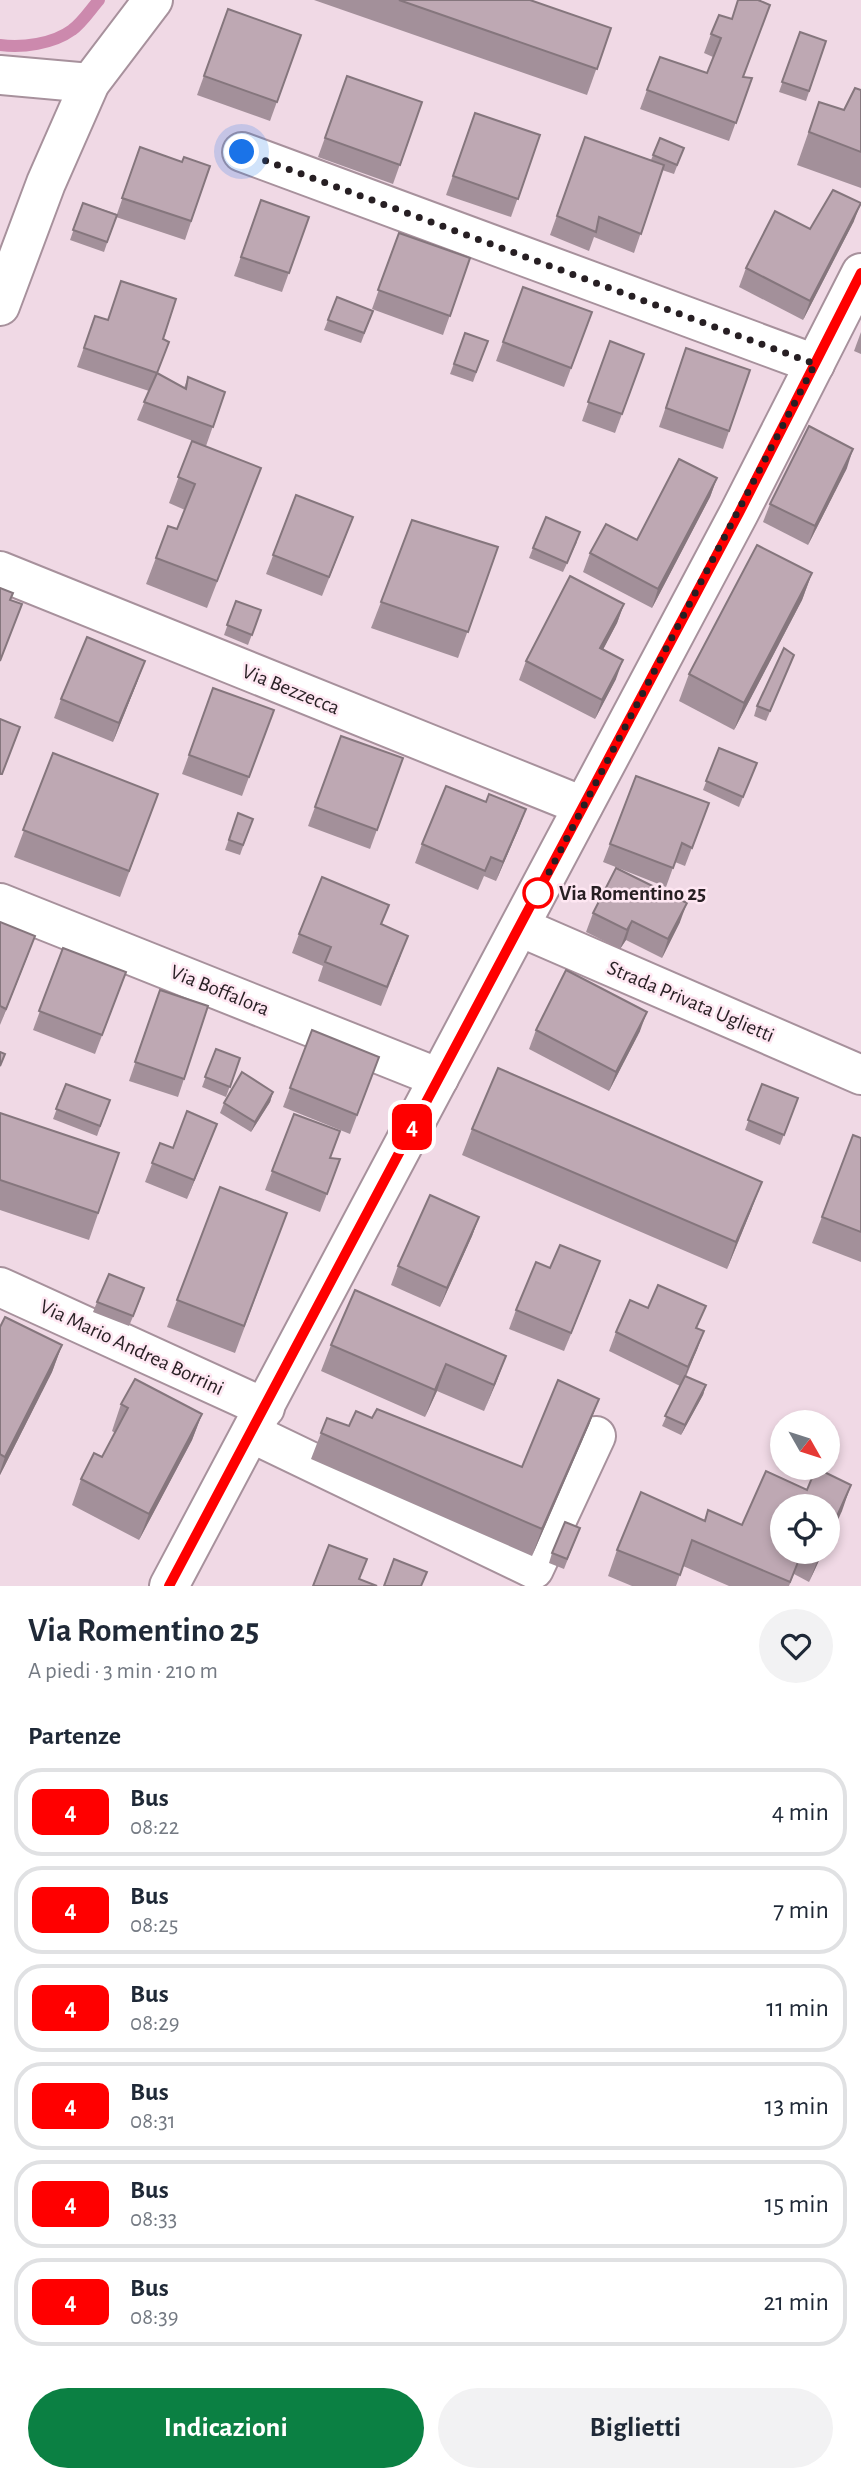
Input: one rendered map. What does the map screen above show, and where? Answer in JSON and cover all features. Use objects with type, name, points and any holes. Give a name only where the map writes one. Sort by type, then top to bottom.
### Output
[{"type":"street","points":[[0,306],[46,183],[90,83],[153,0]]},
{"type":"street","points":[[0,75],[90,83]]},
{"type":"street","points":[[242,152],[815,364]]},
{"type":"street","points":[[169,1586],[520,927],[861,273]]},
{"type":"street","name":"Via Bezzecca","points":[[0,571],[583,806]]},
{"type":"street","name":"Via Boffalora","points":[[0,903],[439,1078]]},
{"type":"street","name":"Strada Privata Uglietti","points":[[520,927],[861,1074]]},
{"type":"street","name":"Via Mario Andrea Borrini","points":[[0,1287],[258,1420],[534,1569],[596,1436]]},
{"type":"building","points":[[399,0],[530,0],[611,28],[597,69]]},
{"type":"building","points":[[738,0],[758,0],[770,5],[743,77],[752,78],[736,123],[647,90],[660,57],[707,73],[721,38],[711,34],[719,15],[732,19]]},
{"type":"building","points":[[228,9],[301,35],[277,102],[204,76]]},
{"type":"building","points":[[800,32],[826,41],[809,91],[782,82]]},
{"type":"building","points":[[347,76],[422,102],[400,165],[325,138]]},
{"type":"building","points":[[855,88],[861,90],[861,152],[809,132],[819,102],[844,110]]},
{"type":"building","points":[[475,113],[540,135],[518,199],[453,176]]},
{"type":"building","points":[[585,137],[664,165],[641,234],[599,217],[596,232],[557,216]]},
{"type":"building","points":[[660,138],[684,148],[677,165],[653,155]]},
{"type":"building","points":[[140,147],[182,162],[184,157],[210,166],[191,221],[122,198]]},
{"type":"building","points":[[833,190],[861,203],[810,301],[746,268],[775,211],[810,229]]},
{"type":"building","points":[[261,200],[309,217],[289,273],[241,257]]},
{"type":"building","points":[[83,203],[117,215],[107,242],[73,230]]},
{"type":"building","points":[[399,233],[470,258],[450,316],[378,290]]},
{"type":"building","points":[[121,281],[176,299],[163,339],[169,342],[157,373],[84,348],[95,316],[108,320]]},
{"type":"building","points":[[523,287],[592,312],[571,368],[503,342]]},
{"type":"building","points":[[337,297],[373,311],[364,333],[328,320]]},
{"type":"building","points":[[465,333],[488,341],[476,372],[454,364]]},
{"type":"building","points":[[610,341],[644,354],[622,414],[588,402]]},
{"type":"building","points":[[686,348],[750,370],[729,431],[666,408]]},
{"type":"building","points":[[157,373],[186,389],[188,377],[225,392],[213,427],[144,402]]},
{"type":"building","points":[[809,426],[853,449],[815,526],[770,504]]},
{"type":"building","points":[[192,441],[261,468],[217,581],[156,558],[168,526],[177,529],[195,484],[178,477]]},
{"type":"building","points":[[679,459],[717,478],[658,589],[590,553],[606,524],[637,540]]},
{"type":"building","points":[[296,495],[353,517],[329,577],[273,555]]},
{"type":"building","points":[[546,517],[580,532],[567,563],[533,548]]},
{"type":"building","points":[[412,520],[498,547],[468,632],[381,602]]},
{"type":"building","points":[[757,545],[812,573],[744,703],[689,674]]},
{"type":"building","points":[[570,576],[624,604],[600,648],[623,660],[602,700],[526,661]]},
{"type":"building","points":[[0,588],[13,593],[10,600],[22,604],[0,661]]},
{"type":"building","points":[[236,601],[261,610],[252,635],[227,625]]},
{"type":"building","points":[[87,637],[145,661],[119,723],[61,699]]},
{"type":"building","points":[[784,648],[794,655],[770,711],[757,706]]},
{"type":"building","points":[[213,688],[274,710],[249,777],[189,755]]},
{"type":"building","points":[[0,719],[20,727],[2,774],[0,774]]},
{"type":"building","points":[[341,736],[403,758],[377,830],[315,807]]},
{"type":"building","points":[[719,748],[757,763],[743,797],[706,781]]},
{"type":"building","points":[[53,753],[158,794],[129,871],[23,830]]},
{"type":"building","points":[[636,776],[709,803],[692,848],[682,843],[673,868],[610,844]]},
{"type":"building","points":[[446,786],[486,802],[489,794],[526,809],[503,862],[491,857],[485,871],[422,844]]},
{"type":"building","points":[[238,813],[253,819],[243,845],[229,840]]},
{"type":"building","points":[[616,868],[687,903],[668,939],[632,921],[627,930],[593,913]]},
{"type":"building","points":[[322,877],[389,905],[381,924],[408,936],[387,987],[325,962],[331,947],[299,934]]},
{"type":"building","points":[[0,922],[35,936],[6,1009],[0,1006]]},
{"type":"building","points":[[63,948],[126,972],[102,1035],[39,1011]]},
{"type":"building","points":[[566,970],[647,1012],[616,1072],[536,1030]]},
{"type":"building","points":[[160,990],[208,1006],[184,1079],[135,1062]]},
{"type":"building","points":[[312,1030],[379,1057],[357,1115],[290,1088]]},
{"type":"building","points":[[216,1049],[240,1058],[230,1087],[205,1077]]},
{"type":"building","points":[[0,1052],[5,1054],[0,1066]]},
{"type":"building","points":[[498,1068],[762,1182],[736,1242],[472,1129]]},
{"type":"building","points":[[242,1072],[273,1092],[255,1122],[224,1103]]},
{"type":"building","points":[[66,1084],[110,1100],[100,1126],[56,1109]]},
{"type":"building","points":[[762,1084],[798,1098],[784,1135],[748,1120]]},
{"type":"building","points":[[187,1111],[217,1124],[194,1180],[152,1163],[160,1143],[173,1148]]},
{"type":"building","points":[[0,1113],[119,1153],[98,1213],[0,1180]]},
{"type":"building","points":[[294,1114],[340,1131],[330,1158],[340,1159],[327,1194],[272,1171]]},
{"type":"building","points":[[853,1135],[861,1138],[861,1232],[822,1217]]},
{"type":"building","points":[[220,1187],[287,1213],[244,1326],[177,1300]]},
{"type":"building","points":[[430,1195],[479,1217],[447,1288],[398,1266]]},
{"type":"building","points":[[560,1245],[600,1261],[571,1333],[516,1310],[536,1262],[550,1268]]},
{"type":"building","points":[[109,1274],[144,1288],[133,1316],[97,1302]]},
{"type":"building","points":[[658,1285],[706,1306],[696,1328],[704,1331],[688,1367],[616,1332],[630,1300],[648,1308]]},
{"type":"building","points":[[355,1290],[506,1356],[494,1385],[446,1364],[435,1390],[331,1345]]},
{"type":"building","points":[[5,1317],[62,1345],[5,1457],[0,1454],[0,1327]]},
{"type":"building","points":[[685,1376],[706,1385],[685,1425],[665,1416]]},
{"type":"building","points":[[135,1379],[202,1414],[149,1514],[81,1479],[94,1453],[102,1457],[128,1408],[121,1404]]},
{"type":"building","points":[[558,1380],[599,1399],[542,1529],[321,1433],[327,1418],[349,1426],[356,1411],[372,1418],[377,1409],[522,1467]]},
{"type":"building","points":[[766,1471],[770,1473],[770,1480],[785,1480],[807,1490],[811,1480],[840,1480],[851,1485],[840,1509],[840,1494],[770,1494],[770,1564],[797,1564],[790,1582],[692,1540],[680,1575],[617,1550],[641,1492],[705,1521],[708,1510],[742,1525]]},
{"type":"building","points":[[565,1522],[580,1528],[567,1559],[552,1553]]},
{"type":"building","points":[[329,1545],[367,1559],[359,1579],[377,1586],[313,1586]]},
{"type":"building","points":[[394,1559],[427,1572],[421,1586],[384,1586]]},
{"type":"waterway","points":[[0,45],[18,46],[56,39],[76,27],[99,0]]},
{"type":"bus line","name":"4","points":[[169,1586],[739,513],[861,273]]},
{"type":"place","name":"Via Romentino 25","points":[[538,893]]},
{"type":"route","points":[[242,152],[815,364],[533,903],[538,893]]}]
